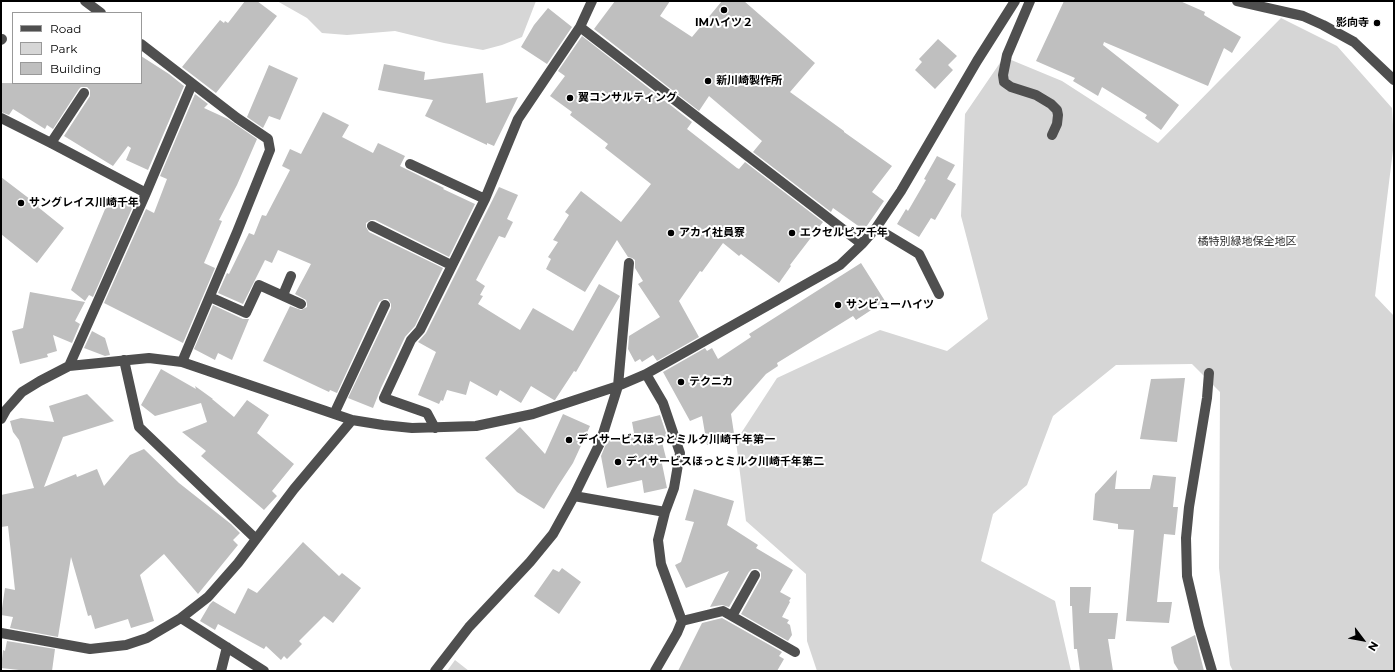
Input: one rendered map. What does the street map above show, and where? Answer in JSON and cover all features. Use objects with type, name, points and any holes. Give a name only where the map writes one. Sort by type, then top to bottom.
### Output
[{"type":"street","points":[[85,1],[99,12]]},
{"type":"street","points":[[435,428],[427,413],[384,398],[411,340],[420,330],[485,199],[518,119],[580,27],[592,1]]},
{"type":"street","points":[[1,419],[6,410],[22,392],[69,366],[149,358],[182,362],[352,420],[412,428],[476,426],[533,414],[618,386],[646,374],[840,265],[862,244],[876,228],[901,191],[977,61],[1015,1]]},
{"type":"street","points":[[1030,1],[1007,55],[1003,75],[1004,82],[1036,95],[1051,104],[1057,110],[1057,124],[1052,135]]},
{"type":"street","points":[[1237,1],[1303,16],[1323,25],[1354,42],[1394,80]]},
{"type":"street","points":[[580,27],[862,244]]},
{"type":"street","points":[[142,45],[237,118],[268,139],[270,150],[182,362]]},
{"type":"street","points":[[69,366],[146,193],[192,84]]},
{"type":"street","points":[[51,143],[84,93]]},
{"type":"street","points":[[1,118],[146,193]]},
{"type":"street","points":[[410,164],[485,199]]},
{"type":"street","points":[[372,226],[451,266]]},
{"type":"street","points":[[876,228],[919,254],[939,294]]},
{"type":"street","points":[[435,671],[469,627],[530,562],[553,534],[574,496],[600,443],[618,386],[629,263]]},
{"type":"street","points":[[283,295],[292,276]]},
{"type":"street","points":[[210,297],[246,313],[259,285],[301,304]]},
{"type":"street","points":[[334,414],[385,305]]},
{"type":"street","points":[[124,360],[139,427],[256,539]]},
{"type":"street","points":[[1209,373],[1207,398],[1189,507],[1186,538],[1187,576],[1199,627],[1212,671]]},
{"type":"street","points":[[646,374],[663,402],[680,453],[674,488],[665,512],[658,540],[661,564],[682,621],[677,634],[656,671]]},
{"type":"street","points":[[1,632],[90,649],[126,645],[147,638],[181,618],[208,597],[238,563],[294,489],[352,420]]},
{"type":"street","points":[[574,496],[665,512]]},
{"type":"street","points":[[732,616],[755,575]]},
{"type":"street","points":[[682,621],[724,611],[794,652]]},
{"type":"street","points":[[181,618],[264,671]]},
{"type":"street","points":[[221,671],[227,647]]},
{"type":"green space","points":[[277,1],[536,1],[522,37],[502,45],[483,50],[444,43],[395,31],[347,35],[322,33],[307,18]]},
{"type":"green space","name":"橘特別緑地保全地区","points":[[1281,18],[1337,46],[1392,108],[1394,142],[1375,296],[1394,316],[1394,671],[1233,671],[1230,665],[1219,568],[1220,392],[1192,364],[1116,365],[1053,416],[1027,485],[993,514],[981,561],[1055,601],[1071,671],[817,671],[807,641],[806,574],[746,521],[736,441],[777,378],[880,330],[947,351],[988,319],[961,216],[965,114],[1004,57],[1062,81],[1158,143]]},
{"type":"green space","points":[[455,660],[469,671],[447,671]]},
{"type":"building","points":[[245,1],[257,1],[277,16],[216,93],[182,67],[220,20],[224,23],[225,21],[228,23]]},
{"type":"building","points":[[615,1],[670,1],[660,16],[692,37],[722,1],[744,1],[815,63],[790,92],[892,166],[872,192],[884,201],[864,230],[833,208],[831,212],[753,152],[762,141],[709,96],[699,111],[594,29]]},
{"type":"building","points":[[1064,1],[1180,1],[1205,12],[1204,15],[1241,37],[1232,53],[1224,48],[1208,86],[1104,42],[1103,45],[1179,105],[1161,130],[1145,118],[1147,115],[1102,87],[1098,96],[1073,81],[1075,78],[1036,61]]},
{"type":"building","points":[[548,8],[572,27],[547,64],[521,47],[534,25]]},
{"type":"building","points":[[582,36],[692,122],[687,129],[737,168],[739,169],[745,162],[823,222],[790,265],[791,266],[779,283],[741,254],[739,256],[723,243],[702,272],[700,271],[679,301],[699,337],[657,361],[653,355],[642,362],[640,359],[635,362],[628,349],[629,336],[660,317],[638,284],[643,281],[635,268],[635,260],[628,257],[617,240],[585,292],[546,269],[551,259],[548,257],[558,242],[553,240],[569,215],[565,212],[581,191],[621,222],[651,184],[605,148],[608,144],[570,115],[572,112],[550,96],[565,76],[558,71]]},
{"type":"building","points":[[938,39],[957,56],[948,65],[953,70],[935,89],[915,70],[922,62],[919,59]]},
{"type":"building","points":[[142,57],[169,74],[184,86],[148,170],[126,160],[131,148],[128,146],[113,166],[64,136],[90,96],[90,90],[87,87],[81,87],[79,89],[53,129],[47,125],[45,129],[13,109],[9,115],[1,112],[1,83],[142,84]]},
{"type":"building","points":[[384,64],[425,72],[424,80],[483,73],[486,103],[518,97],[494,146],[487,143],[487,145],[425,116],[433,100],[378,90]]},
{"type":"building","points":[[269,65],[298,78],[280,120],[269,116],[263,128],[247,117]]},
{"type":"building","points":[[195,94],[208,104],[204,108],[228,119],[257,139],[237,185],[219,220],[222,221],[204,263],[215,268],[183,343],[104,303],[146,209],[154,213],[167,179],[160,176]]},
{"type":"building","points":[[323,112],[349,125],[342,137],[373,153],[378,143],[405,156],[400,166],[475,204],[449,257],[375,220],[371,220],[366,223],[366,227],[369,232],[443,268],[415,326],[405,337],[373,408],[348,398],[391,308],[391,304],[388,299],[384,299],[379,302],[337,393],[330,390],[329,392],[263,361],[290,306],[301,310],[307,307],[306,300],[295,294],[311,264],[278,250],[272,263],[265,260],[243,304],[218,293],[249,233],[254,235],[262,215],[266,216],[290,170],[282,166],[290,149],[301,154]]},
{"type":"building","points":[[937,156],[955,165],[947,179],[956,184],[935,220],[931,218],[919,237],[897,224],[906,209],[908,211],[926,180],[924,179]]},
{"type":"building","name":"サングレイス川崎千年","points":[[1,177],[39,206],[38,207],[64,228],[37,263],[1,234]]},
{"type":"building","points":[[499,187],[518,195],[507,219],[513,222],[505,238],[499,236],[476,280],[485,286],[480,295],[483,296],[478,304],[520,330],[533,308],[573,331],[599,284],[620,296],[576,372],[574,371],[555,400],[531,386],[521,403],[500,390],[497,396],[470,381],[466,395],[447,390],[443,401],[441,400],[439,404],[418,395],[436,352],[418,342],[426,333]]},
{"type":"building","points":[[111,195],[134,204],[93,297],[89,295],[85,301],[71,290]]},
{"type":"building","points":[[861,263],[885,301],[856,320],[853,316],[777,363],[778,366],[766,374],[731,414],[735,440],[707,445],[702,416],[690,421],[663,372],[705,348],[707,351],[712,348],[718,359],[751,337],[749,334]]},
{"type":"building","points":[[30,292],[85,302],[75,321],[80,324],[72,343],[53,335],[57,351],[47,354],[48,357],[20,364],[12,331],[23,328]]},
{"type":"building","points":[[213,305],[243,319],[249,319],[232,360],[218,353],[215,360],[194,349]]},
{"type":"building","points":[[92,331],[105,338],[110,355],[105,356],[84,348]]},
{"type":"building","points":[[161,369],[196,389],[195,386],[234,417],[247,400],[269,415],[257,433],[294,464],[272,491],[277,496],[264,510],[201,456],[206,451],[182,432],[207,422],[201,403],[155,416],[141,405]]},
{"type":"building","points":[[1185,378],[1177,442],[1140,439],[1151,379]]},
{"type":"building","points":[[87,394],[114,421],[63,437],[44,487],[76,474],[77,477],[97,469],[104,486],[130,455],[144,449],[179,483],[231,524],[240,533],[233,540],[238,545],[198,594],[164,554],[140,575],[154,621],[131,628],[128,619],[95,629],[91,615],[88,616],[71,557],[58,637],[10,628],[13,617],[1,615],[5,588],[15,590],[8,526],[1,527],[1,495],[34,488],[19,440],[13,432],[10,421],[21,418],[54,422],[49,406]]},
{"type":"building","points":[[563,414],[590,426],[573,463],[544,509],[517,492],[485,458],[520,427],[545,454]]},
{"type":"building","points":[[660,415],[667,436],[661,438],[666,458],[661,459],[667,488],[644,493],[642,480],[607,488],[601,456],[608,439],[634,433],[632,422]]},
{"type":"building","points":[[1117,470],[1115,489],[1150,489],[1153,475],[1176,477],[1173,507],[1178,507],[1175,535],[1164,534],[1157,602],[1172,602],[1169,623],[1126,621],[1134,530],[1118,529],[1118,524],[1093,520],[1095,494]]},
{"type":"building","points":[[694,489],[734,501],[727,525],[758,545],[756,548],[793,570],[780,592],[791,598],[782,617],[789,620],[787,623],[790,625],[792,635],[788,641],[741,614],[761,578],[761,572],[758,569],[752,569],[749,572],[729,607],[722,605],[710,607],[729,571],[686,588],[675,565],[681,562],[694,522],[685,520]]},
{"type":"building","points":[[303,542],[339,576],[342,573],[361,588],[333,623],[324,616],[299,641],[302,644],[287,659],[284,656],[281,660],[266,646],[264,649],[218,624],[215,630],[200,621],[213,601],[235,614],[248,588],[257,593]]},
{"type":"building","points":[[562,568],[581,582],[559,614],[534,596],[553,569],[559,572]]},
{"type":"building","points":[[1070,587],[1091,587],[1089,613],[1118,613],[1115,639],[1108,639],[1113,671],[1080,671],[1077,649],[1074,649],[1072,606],[1070,606]]},
{"type":"building","points":[[722,618],[782,652],[779,656],[784,659],[777,671],[678,671],[702,623]]},
{"type":"building","points":[[1195,635],[1204,671],[1179,671],[1174,663],[1171,647]]},
{"type":"building","points":[[7,641],[55,649],[52,671],[28,671],[1,668],[3,650],[5,651]]},
{"type":"place","name":"IMハイツ２","points":[[724,10]]},
{"type":"place","name":"影向寺","points":[[1377,23]]},
{"type":"place","name":"新川崎製作所","points":[[708,81]]},
{"type":"place","name":"翼コンサルティング","points":[[570,98]]},
{"type":"place","name":"サングレイス川崎千年","points":[[21,203]]},
{"type":"place","name":"アカイ社員寮","points":[[671,233]]},
{"type":"place","name":"エクセルピア千年","points":[[792,233]]},
{"type":"place","name":"サンビューハイツ","points":[[838,305]]},
{"type":"place","name":"テクニカ","points":[[681,382]]},
{"type":"place","name":"デイサービスほっとミルク川崎千年第一","points":[[569,440]]},
{"type":"place","name":"デイサービスほっとミルク川崎千年第二","points":[[618,462]]}]
